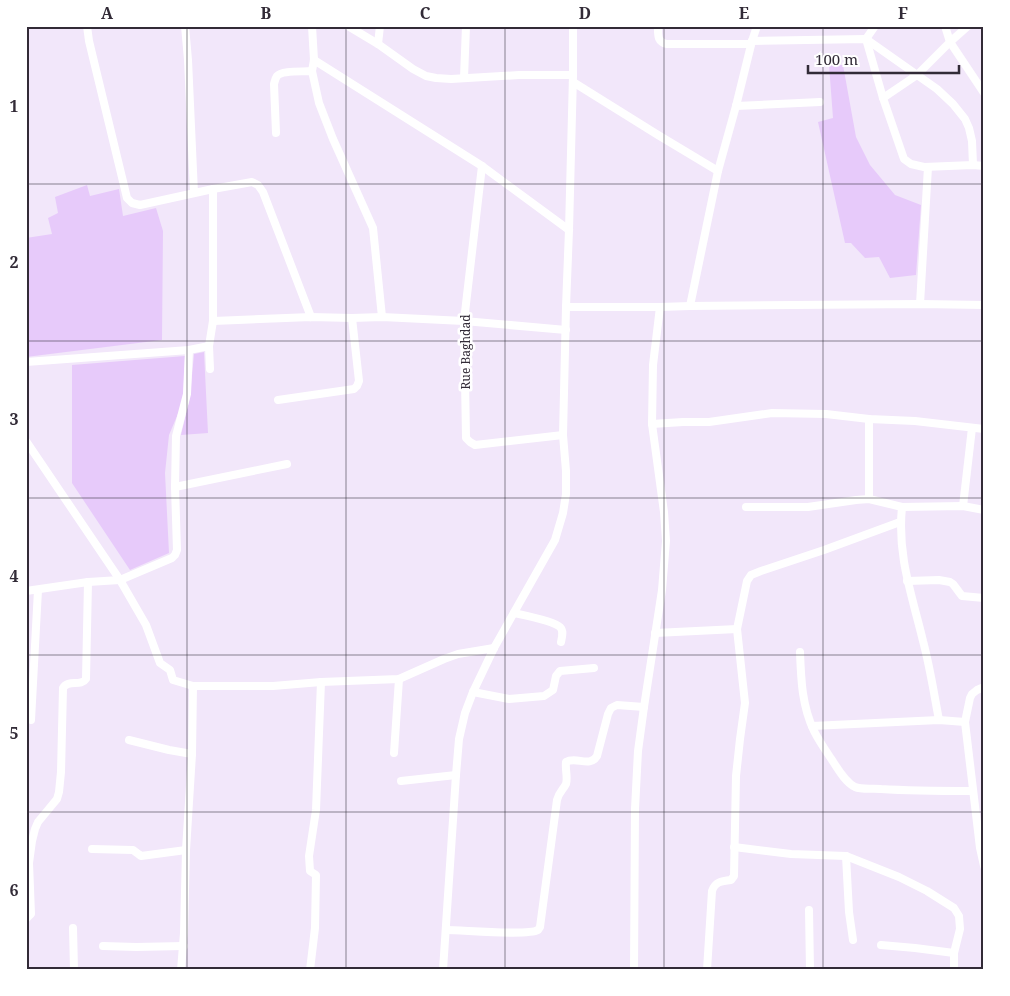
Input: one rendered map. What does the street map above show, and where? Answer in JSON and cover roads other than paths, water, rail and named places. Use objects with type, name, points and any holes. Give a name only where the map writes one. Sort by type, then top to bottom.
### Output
[{"type":"street","points":[[87,26],[126,198],[132,204],[140,205],[252,182],[258,185],[263,192],[311,316]]},
{"type":"street","points":[[185,26],[194,193]]},
{"type":"street","points":[[312,26],[314,60],[312,71],[319,103],[373,228],[382,317]]},
{"type":"street","points":[[348,26],[426,76],[444,79],[519,75],[573,78],[658,136],[718,171]]},
{"type":"street","points":[[378,44],[380,26]]},
{"type":"street","points":[[464,78],[466,26]]},
{"type":"street","points":[[443,970],[459,739],[465,713],[494,648],[555,540],[563,513],[566,494],[563,435],[570,230],[573,78],[572,26]]},
{"type":"street","points":[[658,26],[659,40],[667,44],[866,39],[945,96],[965,120],[971,135],[973,165]]},
{"type":"street","points":[[690,306],[718,171],[757,26]]},
{"type":"street","points":[[866,39],[875,26]]},
{"type":"street","points":[[945,26],[950,42],[984,93]]},
{"type":"street","points":[[883,98],[917,75],[968,26]]},
{"type":"street","points":[[866,39],[883,98],[904,159],[916,166],[984,166]]},
{"type":"street","points":[[314,60],[482,166],[570,230]]},
{"type":"street","points":[[276,133],[275,79],[278,74],[312,71]]},
{"type":"street","points":[[736,106],[820,102]]},
{"type":"street","name":"Rue Baghdad","points":[[482,166],[464,321],[466,438],[475,445],[563,435]]},
{"type":"street","points":[[920,304],[928,167]]},
{"type":"street","points":[[210,369],[208,346],[212,322],[213,189]]},
{"type":"street","points":[[566,307],[660,308],[690,306],[984,304]]},
{"type":"street","points":[[634,970],[635,809],[638,751],[662,590],[666,541],[652,424],[653,364],[660,308]]},
{"type":"street","points":[[212,322],[311,316],[382,317],[464,321],[566,330]]},
{"type":"street","points":[[278,400],[354,389],[357,386],[359,381],[352,318]]},
{"type":"street","points":[[26,362],[189,350],[208,346]]},
{"type":"street","points":[[26,592],[88,582],[120,580],[175,555],[177,550],[174,487],[176,436],[187,394],[189,350]]},
{"type":"street","points":[[652,424],[709,422],[772,414],[826,414],[984,429]]},
{"type":"street","points":[[869,419],[869,499]]},
{"type":"street","points":[[963,506],[972,428]]},
{"type":"street","points":[[26,441],[120,580],[146,625],[160,663],[170,670],[172,680],[193,686],[273,686],[398,679],[444,658],[494,648]]},
{"type":"street","points":[[174,487],[287,464]]},
{"type":"street","points":[[746,507],[808,507],[869,499],[902,507],[963,506],[984,510]]},
{"type":"street","points":[[902,507],[900,522],[907,581],[924,642],[939,720]]},
{"type":"street","points":[[707,970],[712,891],[718,882],[733,879],[736,776],[745,703],[737,629],[746,586],[751,575],[900,522]]},
{"type":"street","points":[[907,581],[945,580],[953,584],[962,596],[984,598]]},
{"type":"street","points":[[26,919],[32,914],[29,863],[35,829],[60,792],[63,688],[67,683],[83,682],[86,679],[88,582]]},
{"type":"street","points":[[30,720],[38,590]]},
{"type":"street","points":[[514,613],[558,625],[562,633],[561,642]]},
{"type":"street","points":[[656,633],[737,629]]},
{"type":"street","points":[[800,652],[802,690],[806,712],[812,726],[840,772],[848,781],[856,787],[914,791],[973,791]]},
{"type":"street","points":[[473,692],[509,698],[544,696],[553,690],[556,676],[560,672],[594,668]]},
{"type":"street","points":[[394,753],[398,679]]},
{"type":"street","points":[[310,970],[315,928],[316,875],[310,870],[309,856],[316,810],[320,682]]},
{"type":"street","points":[[181,970],[184,946],[193,686]]},
{"type":"street","points":[[984,687],[972,694],[965,722],[980,848],[984,866]]},
{"type":"street","points":[[446,930],[520,933],[538,930],[540,927],[557,800],[567,780],[566,762],[570,760],[590,762],[595,760],[609,710],[614,706],[617,704],[644,707]]},
{"type":"street","points":[[812,726],[939,720],[965,722]]},
{"type":"street","points":[[129,740],[192,754]]},
{"type":"street","points":[[401,781],[456,775]]},
{"type":"street","points":[[734,847],[791,854],[846,856],[899,877],[927,891],[957,911],[960,928],[954,953],[954,970]]},
{"type":"street","points":[[92,849],[133,850],[141,856],[186,850]]},
{"type":"street","points":[[846,856],[849,912],[853,940]]},
{"type":"street","points":[[809,910],[810,970]]},
{"type":"street","points":[[73,928],[74,970]]},
{"type":"street","points":[[881,945],[954,953]]},
{"type":"street","points":[[103,946],[184,946]]}]
